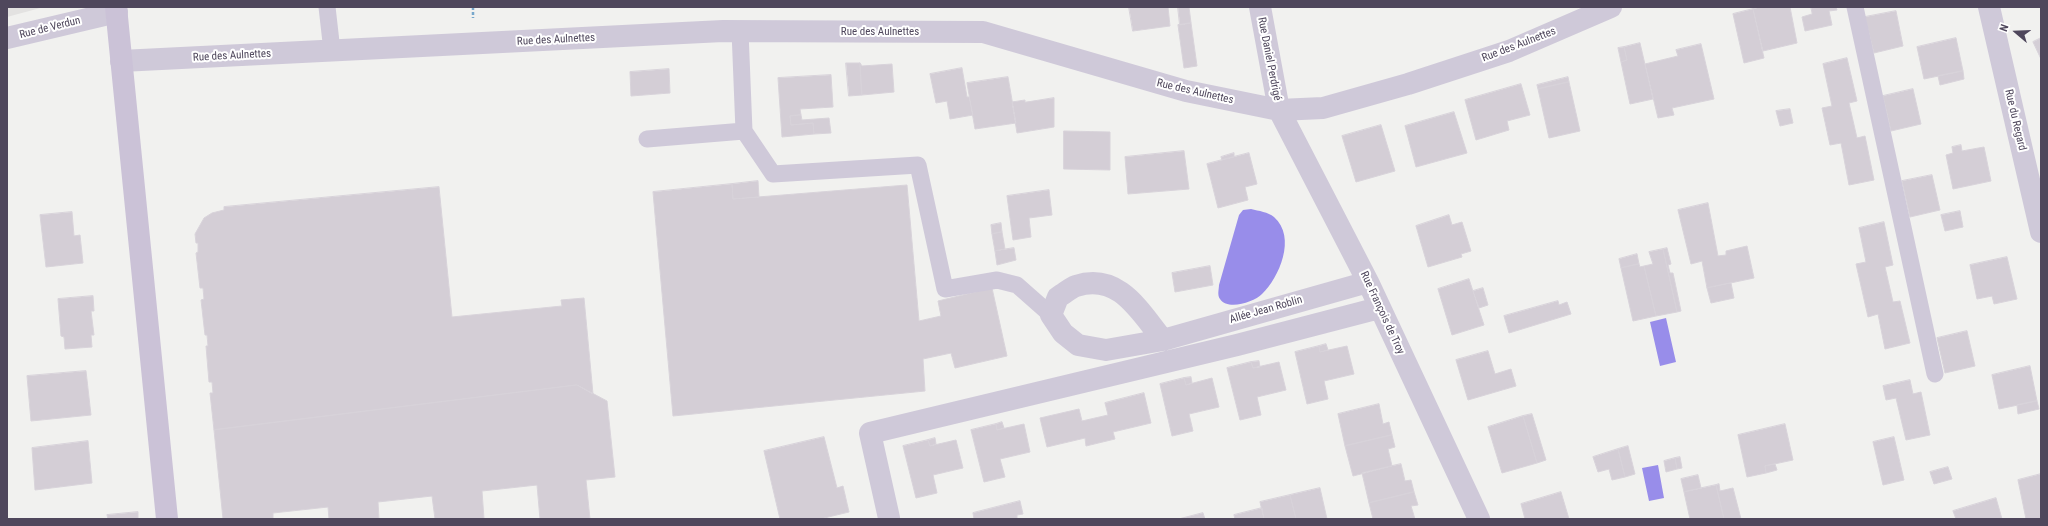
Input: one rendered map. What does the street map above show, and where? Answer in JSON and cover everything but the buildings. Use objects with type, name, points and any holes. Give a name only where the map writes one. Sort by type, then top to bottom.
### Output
[{"type":"main road","points":[[116,9],[167,519]]},
{"type":"street","name":"Rue Daniel Perdrigé","points":[[1260,7],[1279,110]]},
{"type":"street","name":"Rue des Aulnettes","points":[[121,61],[332,52],[740,31],[983,32],[1186,92],[1279,110],[1323,108],[1408,84],[1509,51],[1611,7]]},
{"type":"street","name":"Rue du Regard","points":[[1989,7],[2041,232]]},
{"type":"street","name":"Rue de Verdun","points":[[7,38],[116,9]]},
{"type":"street","name":"Rue François de Troy","points":[[1279,110],[1368,282],[1479,519]]},
{"type":"street","points":[[1051,315],[1058,297],[1076,286],[1099,282],[1125,293],[1163,340]]},
{"type":"street","name":"Allée Jean Roblin","points":[[1051,315],[1063,333],[1078,345],[1106,350],[1163,340],[1368,282]]},
{"type":"street","points":[[889,518],[870,433],[1229,347],[1379,308]]},
{"type":"lane","points":[[327,7],[332,52]]},
{"type":"lane","points":[[1855,7],[1935,374]]},
{"type":"lane","points":[[740,31],[744,131],[773,174],[918,165],[945,289],[997,280],[1017,285],[1051,315]]},
{"type":"lane","points":[[647,138],[744,131]]},
{"type":"shaded area","points":[[7,7],[44,7],[7,17]]},
{"type":"shaded area","points":[[1251,209],[1272,215],[1281,225],[1285,246],[1283,257],[1274,278],[1262,294],[1253,300],[1241,304],[1235,305],[1224,303],[1218,294],[1219,285],[1239,215],[1243,210]]},
{"type":"shaded area","points":[[1666,318],[1676,362],[1660,366],[1650,322]]},
{"type":"shaded area","points":[[1658,465],[1664,498],[1649,501],[1642,468]]}]
